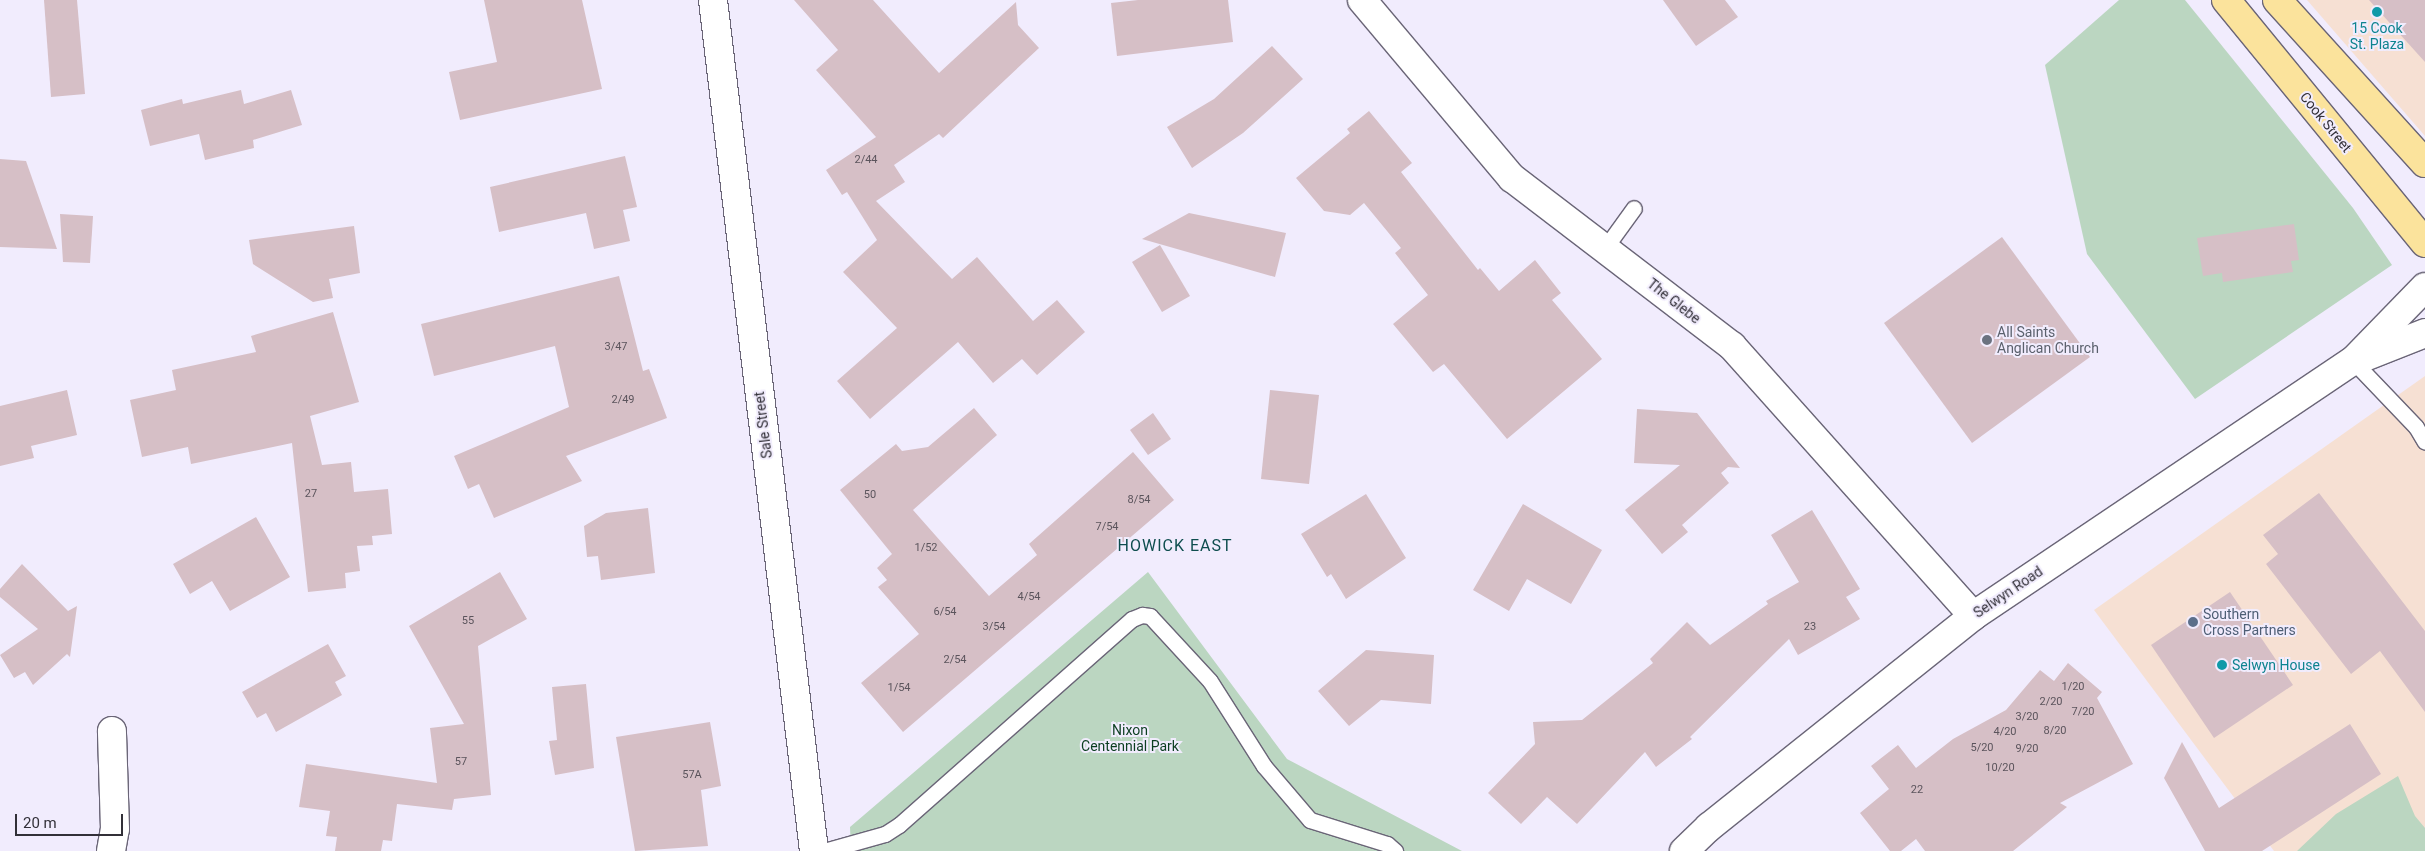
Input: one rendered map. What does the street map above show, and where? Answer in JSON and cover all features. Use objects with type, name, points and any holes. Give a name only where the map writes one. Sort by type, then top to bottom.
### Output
[{"type":"main road","name":"Cook Street","points":[[2226,0],[2425,243]]},
{"type":"main road","points":[[2277,0],[2425,163]]},
{"type":"street","name":"Sale Street","points":[[713,0],[814,851]]},
{"type":"street","name":"The Glebe","points":[[1362,0],[1512,178],[1732,346],[1973,616]]},
{"type":"street","name":"Selwyn Road","points":[[1684,851],[1709,827],[1973,616],[2353,361],[2425,287]]},
{"type":"street","name":"Selwyn Road","points":[[2353,361],[2425,333]]},
{"type":"street","points":[[111,851],[115,829],[112,730]]},
{"type":"lane","points":[[1605,248],[1634,208]]},
{"type":"lane","points":[[2353,361],[2416,427],[2425,442]]},
{"type":"lane","points":[[824,851],[885,834],[899,825],[1132,619],[1142,615],[1150,616],[1210,681],[1264,766],[1310,820],[1387,844],[1395,851]]},
{"type":"shaded area","points":[[2307,0],[2425,0],[2425,136]]},
{"type":"shaded area","points":[[2425,376],[2425,851],[2274,851],[2094,610]]},
{"type":"green space","points":[[2119,0],[2185,0],[2353,208],[2392,265],[2195,399],[2087,254],[2045,65]]},
{"type":"green space","name":"Nixon Centennial Park","points":[[1148,572],[1287,759],[1462,851],[851,851],[850,827]]},
{"type":"green space","points":[[2398,776],[2415,816],[2425,828],[2425,851],[2297,851],[2336,814]]},
{"type":"building","points":[[44,0],[77,0],[85,94],[51,97]]},
{"type":"building","points":[[484,0],[582,0],[602,89],[460,120],[449,72],[497,62]]},
{"type":"building","points":[[794,0],[873,0],[939,73],[1016,2],[1018,25],[1039,48],[943,138],[939,134],[894,165],[905,182],[876,201],[952,279],[977,257],[1033,321],[1057,300],[1085,332],[1037,375],[1022,359],[993,383],[958,342],[870,419],[837,381],[897,328],[843,272],[877,240],[847,192],[842,195],[826,170],[876,137],[816,70],[838,50]]},
{"type":"building","points":[[1138,0],[1228,0],[1233,42],[1117,56],[1111,3]]},
{"type":"building","points":[[1663,0],[1725,0],[1738,17],[1696,46]]},
{"type":"building","points":[[2369,0],[2425,0],[2425,62]]},
{"type":"building","points":[[1272,46],[1303,79],[1243,133],[1192,168],[1167,127],[1214,99]]},
{"type":"building","points":[[241,90],[244,104],[291,90],[302,125],[253,140],[254,148],[205,160],[199,134],[150,146],[141,110],[182,99],[183,104]]},
{"type":"building","points":[[1369,111],[1412,163],[1401,172],[1478,270],[1480,268],[1499,291],[1535,260],[1561,293],[1552,300],[1602,359],[1507,439],[1444,364],[1433,372],[1393,324],[1428,295],[1395,253],[1401,248],[1364,203],[1350,215],[1324,211],[1296,178],[1350,133],[1347,129]]},
{"type":"building","points":[[625,156],[637,207],[623,210],[630,241],[594,249],[586,213],[499,232],[490,187]]},
{"type":"building","points":[[0,159],[26,161],[57,249],[0,247]]},
{"type":"building","points":[[1189,213],[1286,233],[1275,277],[1142,239]]},
{"type":"building","points":[[60,214],[93,216],[90,263],[63,262]]},
{"type":"building","points":[[2294,224],[2299,260],[2291,261],[2293,272],[2223,282],[2222,273],[2203,276],[2197,238]]},
{"type":"building","points":[[354,226],[360,273],[329,279],[333,298],[313,302],[253,264],[249,240]]},
{"type":"building","name":"All Saints Anglican Church","points":[[2002,237],[2090,357],[1972,443],[1884,323]]},
{"type":"building","points":[[1160,245],[1190,296],[1162,312],[1132,262]]},
{"type":"building","points":[[619,276],[643,371],[649,369],[667,418],[566,456],[582,481],[494,518],[479,484],[468,489],[454,456],[569,407],[555,346],[434,376],[421,324]]},
{"type":"building","points":[[333,312],[359,402],[310,416],[322,465],[351,462],[354,492],[388,489],[392,534],[372,536],[373,545],[357,546],[360,571],[345,573],[346,588],[308,592],[292,443],[191,464],[188,447],[142,457],[130,400],[176,390],[172,370],[256,352],[251,336]]},
{"type":"building","points":[[67,390],[77,435],[31,446],[34,458],[0,466],[0,406]]},
{"type":"building","points":[[1270,390],[1319,395],[1309,484],[1261,479]]},
{"type":"building","points":[[974,408],[997,435],[913,510],[989,596],[1037,555],[1029,544],[1133,452],[1174,500],[903,732],[861,683],[919,634],[878,587],[887,580],[877,568],[892,554],[840,490],[896,444],[902,451],[928,447]]},
{"type":"building","points":[[1637,409],[1697,413],[1740,468],[1728,467],[1721,473],[1729,483],[1682,525],[1688,532],[1662,554],[1625,510],[1680,465],[1634,463]]},
{"type":"building","points":[[1153,413],[1171,439],[1148,455],[1130,430]]},
{"type":"building","points":[[2319,493],[2425,631],[2425,712],[2380,651],[2351,674],[2266,564],[2278,554],[2263,535]]},
{"type":"building","points":[[1366,494],[1406,558],[1346,599],[1331,574],[1327,577],[1301,534]]},
{"type":"building","points":[[1523,504],[1602,550],[1571,604],[1527,579],[1509,611],[1473,590]]},
{"type":"building","points":[[648,508],[655,573],[601,580],[598,556],[587,557],[584,526],[606,513]]},
{"type":"building","points":[[1812,510],[1860,589],[1846,597],[1860,619],[1798,655],[1789,639],[1690,737],[1692,739],[1656,767],[1645,752],[1577,824],[1547,797],[1521,824],[1488,793],[1535,744],[1533,722],[1582,720],[1653,663],[1650,659],[1687,622],[1710,645],[1768,604],[1766,601],[1799,582],[1771,535]]},
{"type":"building","points":[[256,517],[290,577],[230,611],[212,581],[190,594],[173,564]]},
{"type":"building","points":[[22,564],[68,611],[77,606],[70,657],[67,654],[33,685],[25,672],[14,678],[0,655],[38,629],[0,597],[0,589]]},
{"type":"building","points":[[500,572],[527,619],[478,646],[491,795],[454,799],[452,810],[397,804],[392,841],[383,840],[381,851],[335,851],[337,837],[326,836],[330,811],[299,807],[306,764],[437,783],[430,728],[464,724],[409,626]]},
{"type":"building","name":"Selwyn House","points":[[2230,592],[2293,685],[2214,738],[2151,645]]},
{"type":"building","points":[[328,644],[346,676],[335,682],[342,695],[276,732],[266,713],[257,718],[242,692]]},
{"type":"building","points":[[1366,650],[1434,655],[1431,704],[1381,700],[1349,726],[1318,691]]},
{"type":"building","points":[[2068,663],[2102,692],[2097,698],[2133,764],[2060,803],[2067,807],[2013,851],[1925,851],[1916,839],[1901,851],[1890,851],[1860,813],[1889,789],[1871,766],[1898,745],[1916,768],[1953,739],[2006,710],[2040,670],[2054,681]]},
{"type":"building","points":[[586,684],[594,768],[555,775],[549,741],[557,740],[552,687]]},
{"type":"building","points":[[710,722],[721,786],[701,790],[708,846],[635,851],[616,737]]},
{"type":"building","points":[[2350,724],[2381,774],[2262,851],[2205,851],[2164,778],[2182,742],[2219,808]]},
{"type":"place","name":"15 Cook St. Plaza","points":[[2377,12]]},
{"type":"place","name":"All Saints Anglican Church","points":[[1987,340]]},
{"type":"place","name":"Southern Cross Partners","points":[[2193,622]]},
{"type":"place","name":"Selwyn House","points":[[2222,665]]},
{"type":"district","name":"HOWICK EAST","points":[[1175,546]]}]
